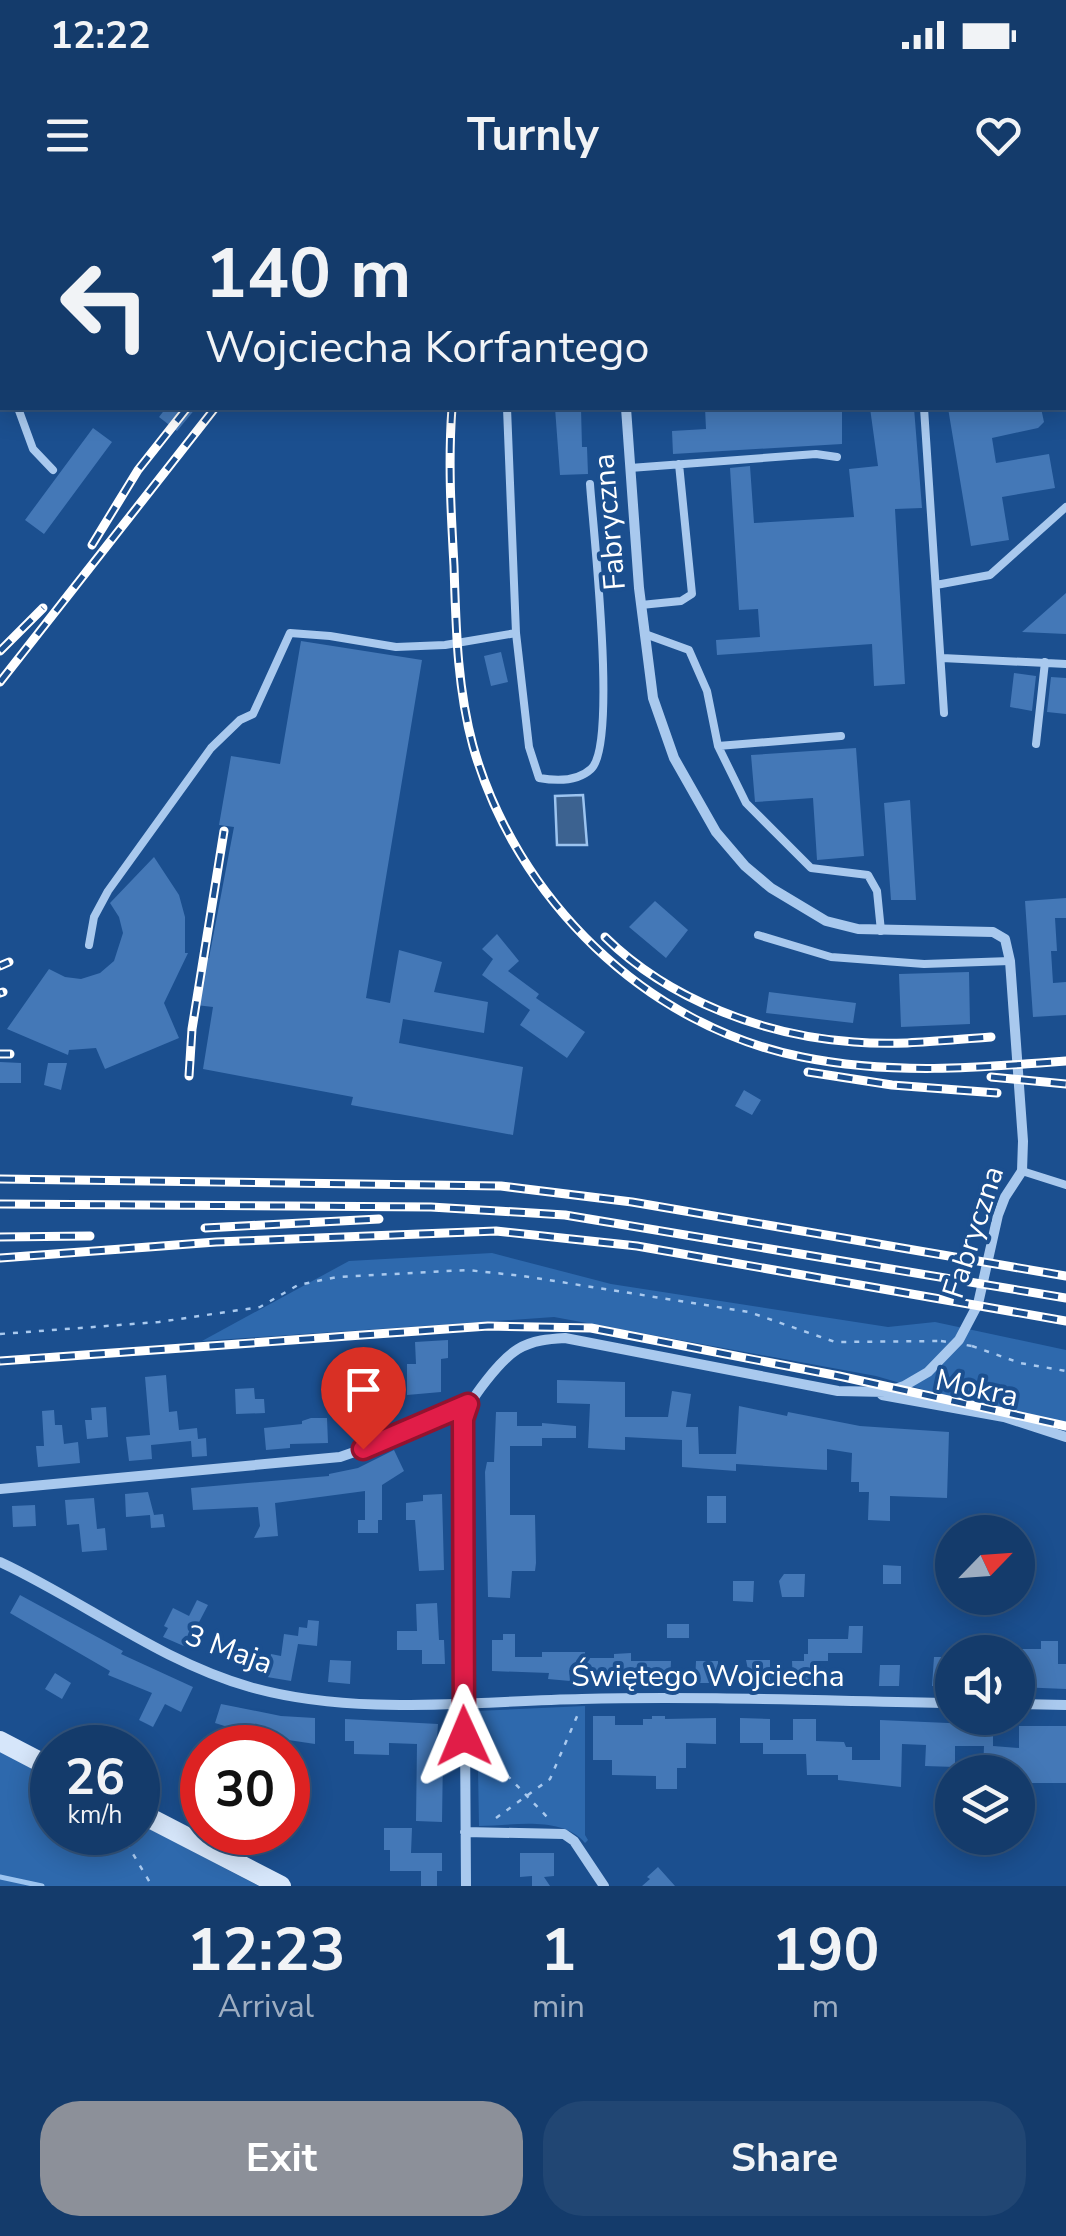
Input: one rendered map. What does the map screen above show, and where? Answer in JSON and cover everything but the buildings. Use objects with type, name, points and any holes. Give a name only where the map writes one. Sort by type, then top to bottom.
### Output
[{"type":"street","name":"Fabryczna","points":[[468,1404],[516,1350],[540,1340],[566,1338],[838,1391],[876,1394],[904,1386],[928,1372],[959,1340],[978,1304],[1005,1196],[1022,1171],[1010,961],[1005,939],[992,932],[881,930],[826,921],[796,906],[746,866],[716,832],[674,758],[653,698],[641,604],[626,410]]},
{"type":"street","name":"Mokra","points":[[876,1394],[1004,1417],[1066,1437]]},
{"type":"street","points":[[0,1489],[340,1457],[468,1404]]},
{"type":"street","points":[[466,1886],[470,1832],[463,1703],[463,1419],[468,1404]]},
{"type":"street","name":"3 Maja","points":[[0,1562],[182,1660],[252,1688],[342,1702],[463,1703]]},
{"type":"street","name":"Świętego Wojciecha","points":[[463,1703],[584,1699],[935,1703]]},
{"type":"street","points":[[1035,1704],[1066,1705]]},
{"type":"street","points":[[0,1741],[30,1757]]},
{"type":"street","points":[[160,1823],[280,1886]]},
{"type":"street","points":[[470,1832],[564,1834],[574,1841],[604,1886]]},
{"type":"lane","points":[[19,410],[33,449],[53,470]]},
{"type":"lane","points":[[507,410],[516,633],[529,747],[538,778],[558,781],[592,769],[599,758],[606,714],[590,484]]},
{"type":"lane","points":[[924,410],[944,713]]},
{"type":"lane","points":[[630,468],[816,454],[837,457]]},
{"type":"lane","points":[[641,604],[681,601],[692,594],[679,464]]},
{"type":"lane","points":[[936,585],[990,575],[1066,507]]},
{"type":"lane","points":[[89,945],[94,918],[108,891],[211,748],[240,720],[253,714],[290,634],[396,646],[444,645],[516,633]]},
{"type":"lane","points":[[645,634],[689,650],[706,691],[718,746],[746,803],[812,868],[868,875],[877,891],[881,930]]},
{"type":"lane","points":[[942,658],[1066,664]]},
{"type":"lane","points":[[1036,744],[1045,662]]},
{"type":"lane","points":[[718,746],[842,736]]},
{"type":"lane","points":[[758,934],[831,957],[924,964],[1010,961]]},
{"type":"lane","points":[[1022,1171],[1066,1185]]},
{"type":"path","points":[[0,1334],[158,1322],[260,1307],[298,1285],[337,1277],[467,1270],[748,1312],[836,1342],[941,1341],[1066,1371]]},
{"type":"path","points":[[470,1832],[550,1779],[584,1699]]},
{"type":"path","points":[[476,1742],[564,1834]]},
{"type":"path","points":[[134,1855],[152,1886]]},
{"type":"shaded area","points":[[583,795],[587,845],[557,845],[555,796]]},
{"type":"shaded area","points":[[492,1253],[611,1284],[888,1327],[935,1322],[1066,1350],[1066,1431],[876,1376],[554,1317],[202,1341],[349,1261]]},
{"type":"shaded area","points":[[585,1706],[588,1840],[585,1843],[575,1834],[550,1825],[479,1826],[477,1711]]},
{"type":"shaded area","points":[[0,1751],[30,1767],[30,1855],[160,1855],[160,1834],[180,1845],[180,1855],[199,1855],[259,1886],[0,1886]]},
{"type":"waterway","points":[[0,1877],[42,1886]]},
{"type":"railway","points":[[92,545],[138,470],[185,410]]},
{"type":"railway","points":[[0,682],[213,410]]},
{"type":"railway","points":[[452,410],[450,487],[457,634],[460,679],[473,746],[493,802],[521,855],[555,903],[595,947],[641,985],[691,1017],[745,1041],[802,1057],[901,1068],[1066,1061]]},
{"type":"railway","points":[[0,651],[43,608]]},
{"type":"railway","points":[[189,1076],[192,1029],[224,831]]},
{"type":"railway","points":[[605,937],[658,979],[688,996],[720,1011],[787,1032],[871,1043],[991,1037]]},
{"type":"railway","points":[[0,966],[9,962]]},
{"type":"railway","points":[[0,1054],[10,1054]]},
{"type":"railway","points":[[808,1072],[892,1085],[997,1093]]},
{"type":"railway","points":[[991,1077],[1066,1084]]},
{"type":"railway","points":[[0,1179],[501,1186],[632,1202],[1066,1276]]},
{"type":"railway","points":[[0,1204],[431,1207],[565,1215],[1066,1298]]},
{"type":"railway","points":[[205,1228],[379,1219]]},
{"type":"railway","points":[[0,1258],[216,1242],[496,1231],[637,1246],[1066,1321]]},
{"type":"railway","points":[[0,1237],[90,1236]]},
{"type":"railway","points":[[0,1361],[488,1326],[591,1328],[839,1376],[1066,1426]]},
{"type":"route","points":[[363,1449],[468,1404],[463,1419],[464,1736]]}]
